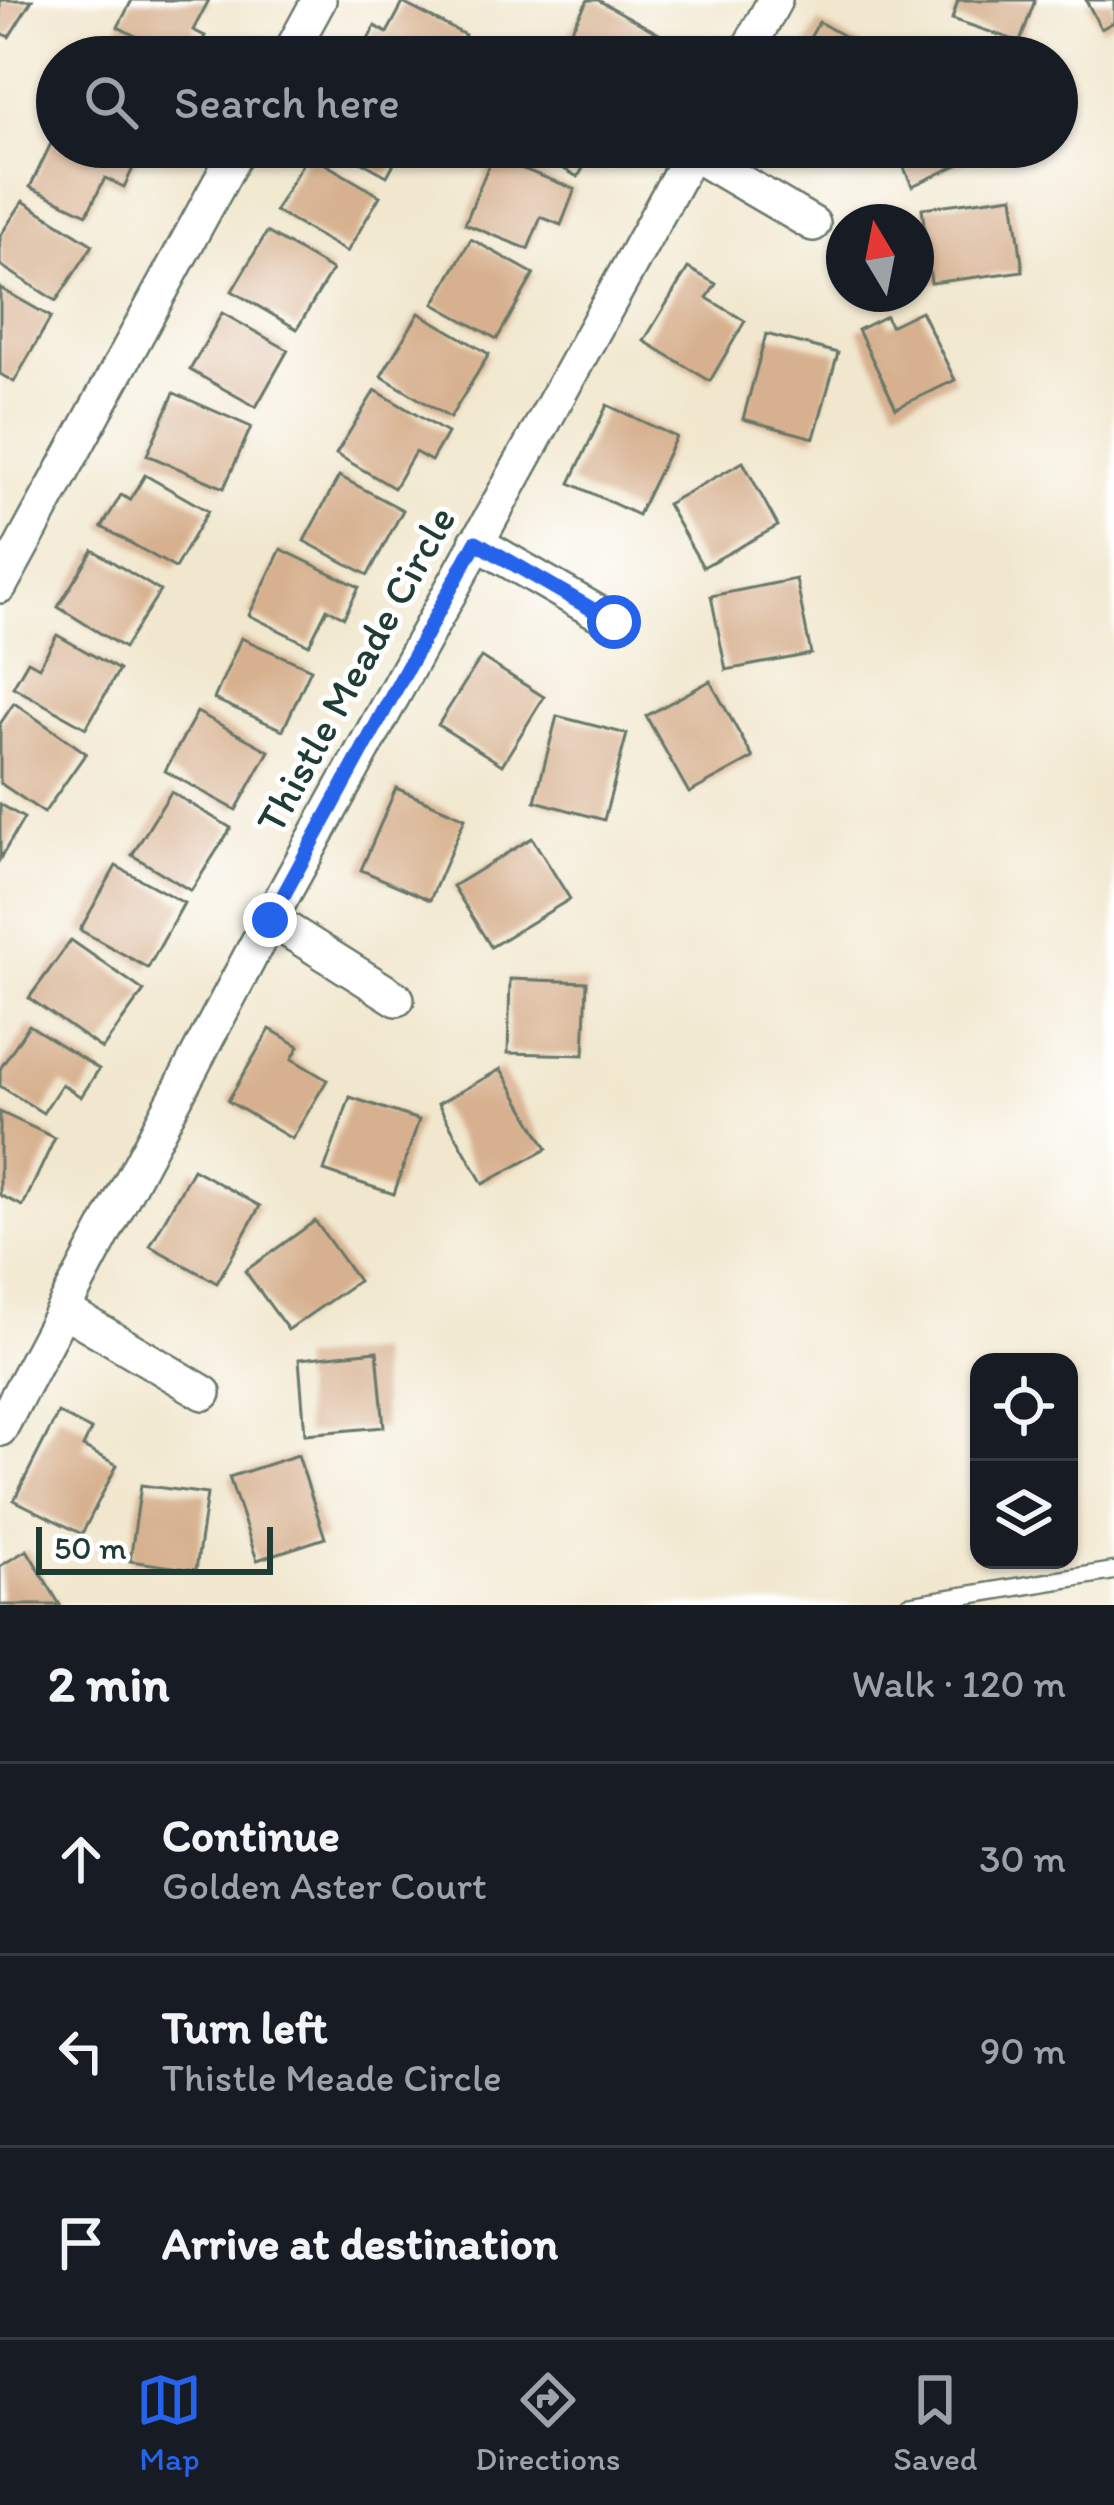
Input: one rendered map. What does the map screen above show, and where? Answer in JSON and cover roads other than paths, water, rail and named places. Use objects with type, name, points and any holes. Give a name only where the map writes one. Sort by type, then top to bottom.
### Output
[{"type":"street","points":[[299,36],[319,0]]},
{"type":"street","points":[[755,36],[775,0]]},
{"type":"street","points":[[0,586],[228,168]]},
{"type":"street","name":"Thistle Meade Circle","points":[[0,1430],[270,920],[684,168]]},
{"type":"street","points":[[723,168],[813,224]]},
{"type":"street","points":[[476,542],[614,622]]},
{"type":"street","points":[[270,920],[397,999]]},
{"type":"street","points":[[64,1310],[204,1393]]},
{"type":"lane","points":[[908,1605],[1114,1571]]}]
